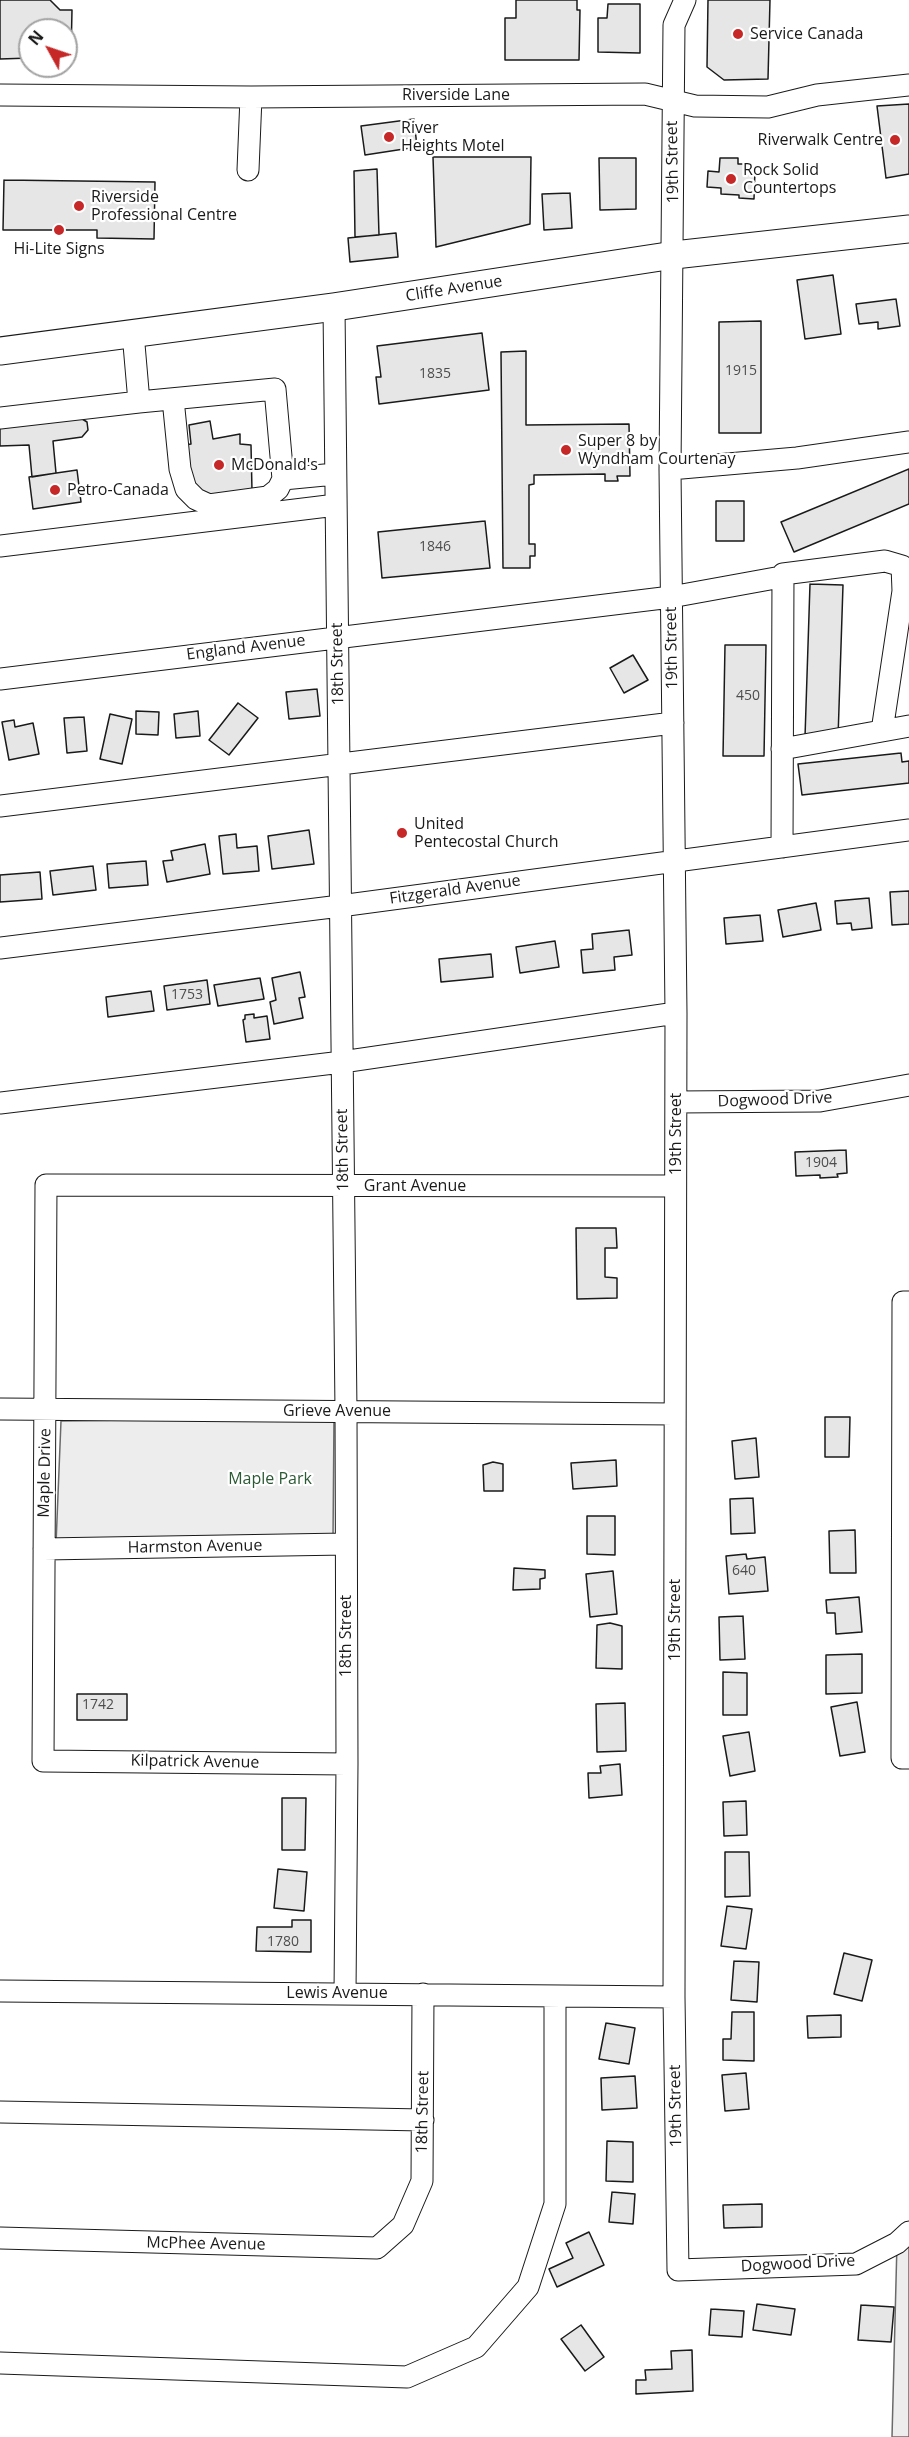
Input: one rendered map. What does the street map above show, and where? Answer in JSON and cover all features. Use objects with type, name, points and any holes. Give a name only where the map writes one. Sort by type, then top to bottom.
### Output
[{"type":"main road","name":"Cliffe Avenue","points":[[0,351],[333,307],[674,255],[909,229]]},
{"type":"street","name":"19th Street","points":[[678,2270],[674,1998],[676,1012],[670,469],[674,255],[672,100],[674,25],[685,0]]},
{"type":"street","name":"Riverside Lane","points":[[0,95],[251,97],[645,94],[695,106],[768,107],[817,95],[909,85]]},
{"type":"street","points":[[248,170],[251,97]]},
{"type":"street","name":"18th Street","points":[[333,307],[346,1411],[345,1993]]},
{"type":"street","points":[[133,333],[139,402]]},
{"type":"street","points":[[0,418],[139,402],[275,389],[283,478],[278,489],[268,498],[209,505],[196,498],[186,489],[180,469],[173,399]]},
{"type":"street","points":[[670,469],[797,458],[909,442]]},
{"type":"street","points":[[283,478],[335,474]]},
{"type":"street","points":[[0,546],[336,505]]},
{"type":"street","name":"England Avenue","points":[[0,679],[337,636],[671,597],[781,577],[783,574],[885,561],[902,566],[903,591],[882,731]]},
{"type":"street","points":[[782,847],[783,574]]},
{"type":"street","points":[[0,806],[673,723]]},
{"type":"street","points":[[782,748],[909,726]]},
{"type":"street","name":"Fitzgerald Avenue","points":[[0,948],[340,906],[909,830]]},
{"type":"street","points":[[0,1103],[342,1062],[676,1012]]},
{"type":"street","name":"Dogwood Drive","points":[[676,1102],[820,1101],[909,1085]]},
{"type":"street","name":"Grant Avenue","points":[[46,1185],[675,1186]]},
{"type":"street","name":"Maple Drive","points":[[43,1761],[46,1185]]},
{"type":"street","points":[[909,1302],[903,1302],[906,1527],[902,1758],[909,1758]]},
{"type":"street","name":"Grieve Avenue","points":[[0,1409],[675,1414]]},
{"type":"street","name":"Harmston Avenue","points":[[44,1549],[345,1545]]},
{"type":"street","name":"Kilpatrick Avenue","points":[[43,1761],[347,1764]]},
{"type":"street","name":"Lewis Avenue","points":[[0,1991],[674,1998]]},
{"type":"street","name":"18th Street","points":[[403,2225],[422,2181],[423,1994]]},
{"type":"street","points":[[0,2363],[407,2377],[476,2347],[528,2287],[555,2205],[555,1996]]},
{"type":"street","points":[[0,2112],[423,2120]]},
{"type":"street","name":"McPhee Avenue","points":[[0,2238],[377,2248],[403,2225]]},
{"type":"street","name":"Dogwood Drive","points":[[678,2270],[856,2264],[897,2243],[909,2232]]},
{"type":"green space","name":"Maple Park","points":[[334,1417],[333,1539],[56,1544],[61,1421]]},
{"type":"green space","points":[[909,2232],[909,2437],[892,2437],[897,2243]]},
{"type":"building","points":[[0,0],[50,0],[60,10],[72,10],[72,18],[18,18],[18,58],[0,59]]},
{"type":"building","points":[[516,0],[577,0],[577,10],[580,10],[579,60],[505,60],[505,18],[516,18]]},
{"type":"building","name":"Service Canada","points":[[708,0],[770,0],[768,79],[724,80],[707,67]]},
{"type":"building","points":[[608,4],[640,4],[640,53],[598,52],[598,18],[607,18]]},
{"type":"building","name":"Riverwalk Centre","points":[[909,104],[909,174],[886,178],[877,106]]},
{"type":"building","name":"River Heights Motel","points":[[414,119],[417,147],[365,155],[361,126]]},
{"type":"building","points":[[433,157],[531,157],[530,224],[436,247]]},
{"type":"building","points":[[599,158],[636,158],[636,209],[600,210]]},
{"type":"building","name":"Rock Solid Countertops","points":[[720,158],[738,158],[738,164],[744,164],[744,169],[755,170],[754,199],[721,194],[721,188],[707,187],[708,171],[719,172]]},
{"type":"building","points":[[377,169],[379,235],[355,237],[354,171]]},
{"type":"building","name":"Riverside Professional Centre","points":[[4,180],[155,182],[154,239],[97,238],[97,230],[3,230]]},
{"type":"building","points":[[570,193],[572,228],[544,230],[542,194]]},
{"type":"building","points":[[396,233],[398,257],[350,262],[348,238]]},
{"type":"building","points":[[833,275],[841,334],[805,339],[797,280]]},
{"type":"building","points":[[896,299],[900,326],[878,329],[878,322],[859,324],[856,304]]},
{"type":"building","points":[[761,321],[761,433],[719,433],[719,322]]},
{"type":"building","points":[[482,333],[489,390],[379,404],[376,377],[381,377],[377,346]]},
{"type":"building","name":"Super 8 by Wyndham Courtenay","points":[[526,351],[526,425],[629,424],[630,476],[617,476],[618,481],[605,481],[605,474],[534,475],[534,484],[529,485],[529,544],[535,544],[535,556],[530,556],[530,568],[503,568],[501,352]]},
{"type":"building","points":[[79,417],[87,422],[88,430],[82,437],[53,441],[56,473],[32,477],[29,445],[0,446],[0,427]]},
{"type":"building","name":"McDonald's","points":[[210,421],[213,439],[240,434],[240,444],[251,445],[252,491],[202,496],[189,484],[185,445],[191,444],[189,425]]},
{"type":"building","points":[[909,469],[909,504],[794,552],[781,522]]},
{"type":"building","name":"Petro-Canada","points":[[77,470],[81,502],[33,509],[29,477]]},
{"type":"building","points":[[716,501],[744,501],[744,541],[716,541]]},
{"type":"building","points":[[485,521],[490,568],[382,578],[378,532]]},
{"type":"building","points":[[810,584],[843,585],[838,738],[805,737]]},
{"type":"building","points":[[725,645],[766,645],[764,756],[723,756]]},
{"type":"building","points":[[633,655],[648,680],[624,693],[610,668]]},
{"type":"building","points":[[317,689],[320,716],[289,719],[286,692]]},
{"type":"building","points":[[238,703],[258,718],[229,755],[209,740]]},
{"type":"building","points":[[136,711],[159,712],[158,735],[136,734]]},
{"type":"building","points":[[198,711],[200,736],[176,738],[174,714]]},
{"type":"building","points":[[110,714],[132,719],[122,764],[100,759]]},
{"type":"building","points":[[84,717],[87,751],[67,753],[64,718]]},
{"type":"building","points":[[14,720],[15,727],[33,723],[39,754],[9,760],[2,722]]},
{"type":"building","points":[[901,753],[902,762],[909,761],[909,783],[802,795],[798,764]]},
{"type":"building","points":[[309,830],[314,864],[272,869],[268,836]]},
{"type":"building","points":[[236,834],[237,848],[257,846],[259,871],[223,874],[219,836]]},
{"type":"building","points":[[205,844],[210,874],[167,882],[163,861],[173,860],[171,851]]},
{"type":"building","points":[[146,861],[148,885],[109,888],[107,864]]},
{"type":"building","points":[[93,866],[96,890],[53,895],[50,871]]},
{"type":"building","points":[[40,872],[42,899],[0,902],[0,875]]},
{"type":"building","points":[[909,891],[909,924],[892,925],[890,892]]},
{"type":"building","points":[[869,898],[872,928],[852,930],[851,923],[837,924],[835,901]]},
{"type":"building","points":[[816,903],[821,930],[783,937],[778,910]]},
{"type":"building","points":[[760,915],[763,941],[726,944],[724,918]]},
{"type":"building","points":[[629,930],[632,955],[614,957],[615,970],[583,973],[581,950],[593,949],[592,934]]},
{"type":"building","points":[[555,941],[559,967],[520,973],[516,947]]},
{"type":"building","points":[[491,954],[493,977],[441,982],[439,959]]},
{"type":"building","points":[[300,972],[305,997],[299,998],[303,1018],[274,1024],[270,1002],[276,1000],[272,978]]},
{"type":"building","points":[[260,978],[264,999],[218,1006],[214,985]]},
{"type":"building","points":[[207,980],[210,1004],[167,1010],[164,986]]},
{"type":"building","points":[[151,991],[154,1011],[108,1017],[106,997]]},
{"type":"building","points":[[254,1014],[254,1018],[267,1016],[270,1039],[246,1042],[243,1020],[245,1015]]},
{"type":"building","points":[[846,1150],[847,1173],[837,1174],[838,1177],[796,1176],[795,1152]]},
{"type":"building","points":[[576,1228],[616,1228],[617,1248],[605,1248],[605,1277],[617,1278],[617,1298],[577,1299]]},
{"type":"building","points":[[825,1417],[850,1417],[849,1457],[825,1457]]},
{"type":"building","points":[[756,1438],[759,1477],[735,1479],[732,1441]]},
{"type":"building","points":[[616,1460],[617,1486],[573,1489],[571,1463]]},
{"type":"building","points":[[493,1462],[503,1464],[503,1491],[484,1491],[483,1465]]},
{"type":"building","points":[[753,1498],[755,1533],[731,1534],[730,1499]]},
{"type":"building","points":[[587,1516],[615,1516],[615,1555],[587,1554]]},
{"type":"building","points":[[855,1530],[856,1573],[830,1573],[829,1531]]},
{"type":"building","points":[[746,1554],[747,1559],[765,1557],[768,1591],[729,1594],[726,1556]]},
{"type":"building","points":[[514,1568],[545,1570],[545,1578],[540,1579],[540,1589],[513,1590]]},
{"type":"building","points":[[613,1571],[617,1614],[590,1617],[586,1574]]},
{"type":"building","points":[[859,1597],[862,1632],[836,1634],[835,1613],[827,1613],[826,1600]]},
{"type":"building","points":[[743,1616],[745,1659],[720,1660],[719,1617]]},
{"type":"building","points":[[610,1623],[622,1626],[622,1669],[596,1668],[597,1625]]},
{"type":"building","points":[[862,1654],[862,1693],[826,1694],[826,1655]]},
{"type":"building","points":[[723,1672],[747,1673],[747,1715],[723,1715]]},
{"type":"building","points":[[77,1694],[127,1694],[127,1720],[77,1720]]},
{"type":"building","points":[[857,1702],[865,1752],[840,1756],[831,1707]]},
{"type":"building","points":[[625,1703],[626,1751],[597,1752],[596,1704]]},
{"type":"building","points":[[749,1732],[755,1771],[730,1776],[723,1736]]},
{"type":"building","points":[[620,1764],[622,1795],[589,1798],[588,1773],[601,1773],[600,1766]]},
{"type":"building","points":[[282,1798],[306,1798],[305,1850],[282,1850]]},
{"type":"building","points":[[746,1801],[747,1835],[724,1836],[723,1802]]},
{"type":"building","points":[[725,1852],[749,1852],[750,1896],[725,1897]]},
{"type":"building","points":[[278,1869],[307,1872],[304,1911],[274,1908]]},
{"type":"building","points":[[727,1906],[752,1909],[746,1949],[721,1946]]},
{"type":"building","points":[[292,1920],[311,1920],[311,1952],[256,1951],[257,1927],[292,1927]]},
{"type":"building","points":[[844,1953],[872,1960],[862,2001],[834,1994]]},
{"type":"building","points":[[734,1961],[759,1962],[757,2002],[731,2000]]},
{"type":"building","points":[[732,2012],[754,2012],[754,2061],[723,2060],[723,2039],[731,2039]]},
{"type":"building","points":[[841,2015],[841,2037],[808,2038],[807,2016]]},
{"type":"building","points":[[606,2023],[635,2028],[629,2064],[599,2059]]},
{"type":"building","points":[[746,2073],[749,2109],[725,2111],[722,2075]]},
{"type":"building","points":[[635,2076],[637,2108],[602,2110],[601,2078]]},
{"type":"building","points":[[607,2141],[633,2142],[633,2182],[606,2181]]},
{"type":"building","points":[[612,2192],[635,2194],[633,2224],[609,2222]]},
{"type":"building","points":[[762,2204],[762,2227],[724,2228],[723,2205]]},
{"type":"building","points":[[589,2232],[604,2265],[557,2287],[549,2269],[573,2258],[566,2243]]},
{"type":"building","points":[[757,2304],[795,2309],[791,2335],[753,2330]]},
{"type":"building","points":[[861,2305],[894,2307],[891,2342],[858,2340]]},
{"type":"building","points":[[711,2309],[744,2311],[742,2337],[709,2335]]},
{"type":"building","points":[[581,2325],[604,2357],[585,2371],[561,2339]]},
{"type":"building","points":[[692,2350],[693,2391],[636,2394],[636,2380],[646,2380],[645,2370],[672,2369],[671,2351]]},
{"type":"place","name":"Service Canada","points":[[738,34]]},
{"type":"place","name":"River Heights Motel","points":[[389,137]]},
{"type":"place","name":"Riverwalk Centre","points":[[895,140]]},
{"type":"place","name":"Rock Solid Countertops","points":[[731,179]]},
{"type":"place","name":"Riverside Professional Centre","points":[[79,206]]},
{"type":"place","name":"Hi-Lite Signs","points":[[59,230]]},
{"type":"place","name":"Super 8 by Wyndham Courtenay","points":[[566,450]]},
{"type":"place","name":"McDonald's","points":[[219,465]]},
{"type":"place","name":"Petro-Canada","points":[[55,490]]},
{"type":"place","name":"United Pentecostal Church","points":[[402,833]]}]
